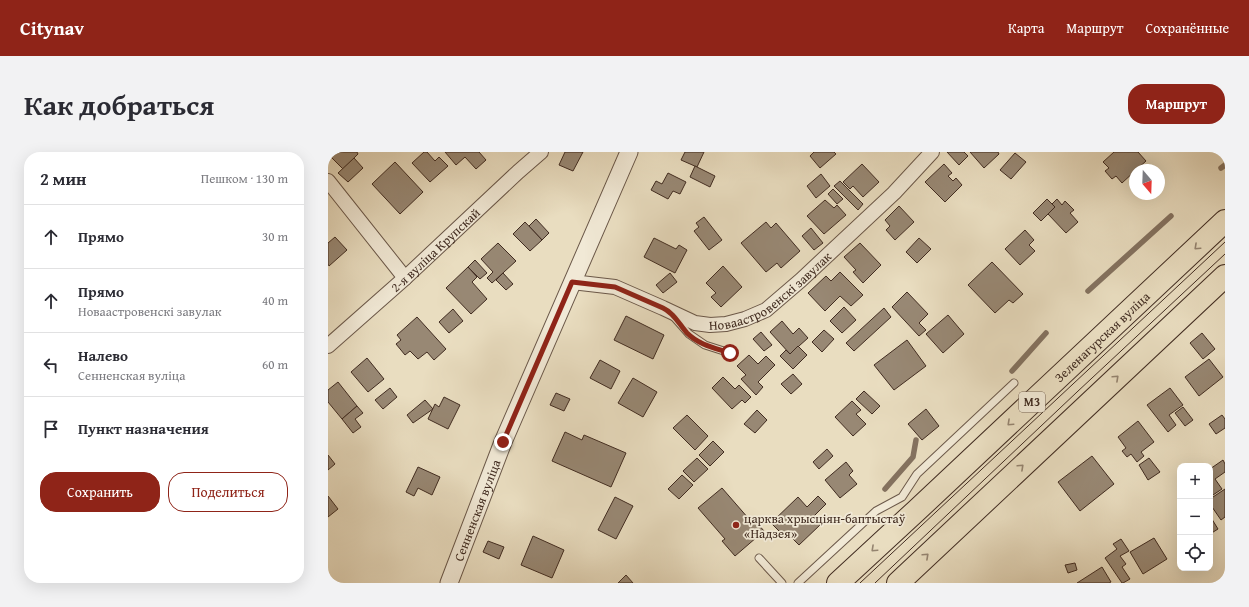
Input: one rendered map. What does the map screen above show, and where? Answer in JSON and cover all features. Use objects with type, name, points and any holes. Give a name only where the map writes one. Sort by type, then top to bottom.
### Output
[{"type":"main road","name":"Зеленагурская вуліца","points":[[838,583],[910,504],[1225,220]]},
{"type":"main road","points":[[898,583],[1225,276]]},
{"type":"street","name":"2-я вуліца Крупскай","points":[[328,346],[405,278],[518,172],[542,152]]},
{"type":"street","name":"Сенненская вуліца","points":[[449,583],[503,442],[629,152]]},
{"type":"street","name":"Новаастровенскі завулак","points":[[572,282],[615,287],[695,323],[710,325],[726,324],[745,319],[766,310],[801,280],[882,204],[932,152]]},
{"type":"street","points":[[328,181],[405,278]]},
{"type":"lane","points":[[668,310],[688,334],[705,345],[730,353]]},
{"type":"lane","points":[[798,583],[876,511],[910,504],[917,474],[1014,383]]},
{"type":"lane","points":[[759,558],[782,583]]},
{"type":"building","points":[[334,152],[357,152],[358,154],[343,169],[330,156]]},
{"type":"building","points":[[424,152],[427,152],[435,161],[439,157],[448,166],[430,182],[412,163]]},
{"type":"building","points":[[445,152],[479,152],[486,160],[476,169],[465,157],[456,165]]},
{"type":"building","points":[[565,152],[583,152],[573,171],[559,165]]},
{"type":"building","points":[[685,152],[704,152],[697,167],[681,160]]},
{"type":"building","points":[[814,152],[834,152],[836,154],[820,168],[810,156]]},
{"type":"building","points":[[947,152],[964,152],[968,156],[959,165]]},
{"type":"building","points":[[970,152],[998,152],[999,154],[984,168]]},
{"type":"building","points":[[1114,152],[1138,152],[1146,161],[1143,164],[1129,164],[1129,177],[1122,183],[1116,176],[1112,179],[1105,171],[1109,168],[1103,162]]},
{"type":"building","points":[[1015,153],[1026,162],[1011,179],[1000,170]]},
{"type":"building","points":[[354,158],[363,168],[348,182],[338,173]]},
{"type":"building","points":[[395,162],[423,192],[400,214],[372,184]]},
{"type":"building","points":[[862,164],[879,182],[863,197],[853,186],[850,189],[843,182]]},
{"type":"building","points":[[944,164],[952,173],[948,176],[953,181],[956,178],[962,185],[945,202],[925,182]]},
{"type":"building","points":[[695,166],[715,176],[710,187],[690,177]]},
{"type":"building","points":[[668,173],[686,182],[680,194],[673,191],[668,199],[651,190],[656,181],[662,184]]},
{"type":"building","points":[[821,174],[830,186],[816,198],[807,186]]},
{"type":"building","points":[[840,181],[863,204],[858,210],[834,186]]},
{"type":"building","points":[[833,189],[843,199],[837,204],[828,194]]},
{"type":"building","points":[[1047,199],[1055,207],[1041,221],[1033,213]]},
{"type":"building","points":[[1057,199],[1062,205],[1065,201],[1074,210],[1070,213],[1078,222],[1066,233],[1048,214],[1055,207],[1052,204]]},
{"type":"building","points":[[825,200],[834,208],[837,205],[846,215],[824,234],[807,216]]},
{"type":"building","points":[[899,206],[914,222],[895,240],[886,230],[890,226],[885,220]]},
{"type":"building","points":[[704,217],[722,240],[709,250],[694,231],[699,227],[696,223]]},
{"type":"building","points":[[536,219],[549,233],[542,240],[529,226]]},
{"type":"building","points":[[525,222],[542,240],[530,251],[513,234]]},
{"type":"building","points":[[766,222],[771,228],[776,223],[800,251],[781,268],[777,263],[766,272],[741,243]]},
{"type":"building","points":[[811,228],[823,243],[814,250],[802,236]]},
{"type":"building","points":[[1025,230],[1034,240],[1029,245],[1035,251],[1020,265],[1005,249]]},
{"type":"building","points":[[335,237],[347,250],[329,266],[328,243]]},
{"type":"building","points":[[654,238],[676,249],[679,245],[687,250],[675,273],[644,257]]},
{"type":"building","points":[[919,238],[931,249],[917,263],[906,252]]},
{"type":"building","points":[[498,243],[516,261],[492,283],[487,278],[493,272],[481,259]]},
{"type":"building","points":[[860,243],[881,265],[863,283],[853,272],[856,270],[844,257]]},
{"type":"building","points":[[475,260],[487,273],[480,279],[468,267]]},
{"type":"building","points":[[992,262],[1023,294],[1013,303],[1009,300],[995,313],[968,285]]},
{"type":"building","points":[[723,266],[742,287],[721,307],[711,297],[716,293],[706,283]]},
{"type":"building","points":[[468,267],[477,277],[472,282],[487,299],[471,314],[446,288]]},
{"type":"building","points":[[840,272],[863,295],[851,306],[840,296],[825,311],[808,293],[826,276],[831,281]]},
{"type":"building","points":[[503,273],[513,284],[506,290],[496,280]]},
{"type":"building","points":[[670,273],[677,282],[663,293],[656,285]]},
{"type":"building","points":[[907,292],[928,314],[919,323],[926,330],[919,336],[892,307]]},
{"type":"building","points":[[844,307],[856,320],[842,333],[830,321]]},
{"type":"building","points":[[884,308],[891,317],[854,351],[846,343]]},
{"type":"building","points":[[453,309],[463,321],[449,333],[439,322]]},
{"type":"building","points":[[948,315],[964,334],[943,353],[926,334]]},
{"type":"building","points":[[626,316],[664,335],[653,359],[614,340]]},
{"type":"building","points":[[417,317],[446,349],[434,360],[427,352],[418,359],[410,351],[405,355],[396,344],[401,340],[397,335]]},
{"type":"building","points":[[782,321],[793,334],[799,328],[808,338],[790,354],[770,332]]},
{"type":"building","points":[[824,330],[834,339],[822,352],[812,342]]},
{"type":"building","points":[[761,332],[772,345],[764,351],[753,339]]},
{"type":"building","points":[[1202,333],[1215,349],[1203,359],[1190,343]]},
{"type":"building","points":[[907,340],[926,366],[894,390],[874,365]]},
{"type":"building","points":[[798,346],[807,355],[793,369],[780,356],[786,350],[790,354]]},
{"type":"building","points":[[749,355],[758,364],[766,356],[775,365],[758,382],[763,387],[756,395],[741,379],[746,375],[737,366]]},
{"type":"building","points":[[367,358],[384,379],[368,392],[351,372]]},
{"type":"building","points":[[1209,359],[1223,377],[1199,396],[1185,377]]},
{"type":"building","points":[[600,360],[620,371],[611,389],[590,378]]},
{"type":"building","points":[[793,374],[802,384],[791,394],[781,384]]},
{"type":"building","points":[[723,377],[735,389],[739,385],[751,397],[745,403],[742,400],[732,409],[712,388]]},
{"type":"building","points":[[633,378],[657,392],[643,417],[618,403]]},
{"type":"building","points":[[338,382],[357,406],[342,419],[328,402],[328,390]]},
{"type":"building","points":[[390,388],[397,397],[383,409],[375,400]]},
{"type":"building","points":[[1170,388],[1183,405],[1169,415],[1176,425],[1168,432],[1147,405]]},
{"type":"building","points":[[864,391],[880,406],[872,414],[856,399]]},
{"type":"building","points":[[556,393],[570,399],[564,411],[550,405]]},
{"type":"building","points":[[444,397],[460,405],[448,429],[428,419],[435,404],[439,407]]},
{"type":"building","points":[[425,400],[433,409],[413,423],[407,415]]},
{"type":"building","points":[[852,401],[861,410],[856,414],[866,424],[853,436],[835,417]]},
{"type":"building","points":[[357,406],[363,413],[355,419],[361,427],[353,433],[342,419]]},
{"type":"building","points":[[1183,407],[1193,420],[1185,426],[1175,413]]},
{"type":"building","points":[[926,409],[939,426],[922,440],[908,424]]},
{"type":"building","points":[[757,410],[767,420],[755,433],[744,424]]},
{"type":"building","points":[[687,415],[708,436],[695,450],[673,428]]},
{"type":"building","points":[[1222,415],[1225,419],[1225,428],[1216,434],[1209,424]]},
{"type":"building","points":[[1138,421],[1154,442],[1141,452],[1144,456],[1137,462],[1131,454],[1127,457],[1122,451],[1126,448],[1118,437]]},
{"type":"building","points":[[565,432],[582,440],[584,435],[626,453],[611,487],[552,461]]},
{"type":"building","points":[[713,441],[724,452],[710,466],[699,455]]},
{"type":"building","points":[[827,449],[833,456],[819,469],[813,462]]},
{"type":"building","points":[[328,455],[335,464],[328,470]]},
{"type":"building","points":[[1092,456],[1114,484],[1080,511],[1058,482]]},
{"type":"building","points":[[697,458],[708,469],[694,482],[683,471]]},
{"type":"building","points":[[1149,458],[1160,472],[1148,480],[1139,465]]},
{"type":"building","points":[[1223,460],[1225,464],[1225,472],[1215,479],[1222,489],[1213,495],[1213,467]]},
{"type":"building","points":[[846,462],[853,471],[849,475],[857,484],[840,498],[825,480]]},
{"type":"building","points":[[418,467],[440,477],[432,495],[418,488],[414,496],[406,492]]},
{"type":"building","points":[[682,475],[693,485],[679,499],[668,489]]},
{"type":"building","name":"царква хрысціян-баптыстаў «Надзея»","points":[[722,488],[749,519],[751,516],[764,531],[735,556],[722,541],[725,539],[698,508]]},
{"type":"building","points":[[1225,489],[1225,517],[1221,520],[1213,508],[1213,497]]},
{"type":"building","points":[[328,496],[338,509],[328,517]]},
{"type":"building","points":[[818,496],[826,504],[813,517],[820,525],[799,545],[789,535],[786,538],[771,523],[798,497],[807,507]]},
{"type":"building","points":[[615,497],[633,506],[616,539],[598,530]]},
{"type":"building","points":[[1213,521],[1218,529],[1213,532]]},
{"type":"building","points":[[533,536],[564,550],[552,578],[521,565]]},
{"type":"building","points":[[1154,538],[1167,559],[1143,574],[1130,552]]},
{"type":"building","points":[[1121,539],[1129,551],[1120,556],[1126,564],[1122,567],[1130,579],[1123,583],[1105,558],[1117,549],[1113,544]]},
{"type":"building","points":[[488,541],[504,547],[499,559],[483,552]]},
{"type":"building","points":[[1075,563],[1077,570],[1068,573],[1065,565]]},
{"type":"building","points":[[1102,567],[1111,582],[1077,583]]},
{"type":"building","points":[[626,575],[633,583],[618,583]]},
{"type":"waterway","points":[[1221,168],[1225,165]]},
{"type":"waterway","points":[[1088,291],[1171,216]]},
{"type":"waterway","points":[[1012,371],[1046,333]]},
{"type":"waterway","points":[[885,489],[913,457],[916,440]]},
{"type":"tram line","points":[[860,583],[1225,242]]},
{"type":"tram line","points":[[875,583],[1225,254]]},
{"type":"place","name":"царква хрысціян-баптыстаў «Надзея»","points":[[736,525]]},
{"type":"route","points":[[503,442],[572,282],[615,287],[668,310],[688,334],[705,345],[730,353]]}]
